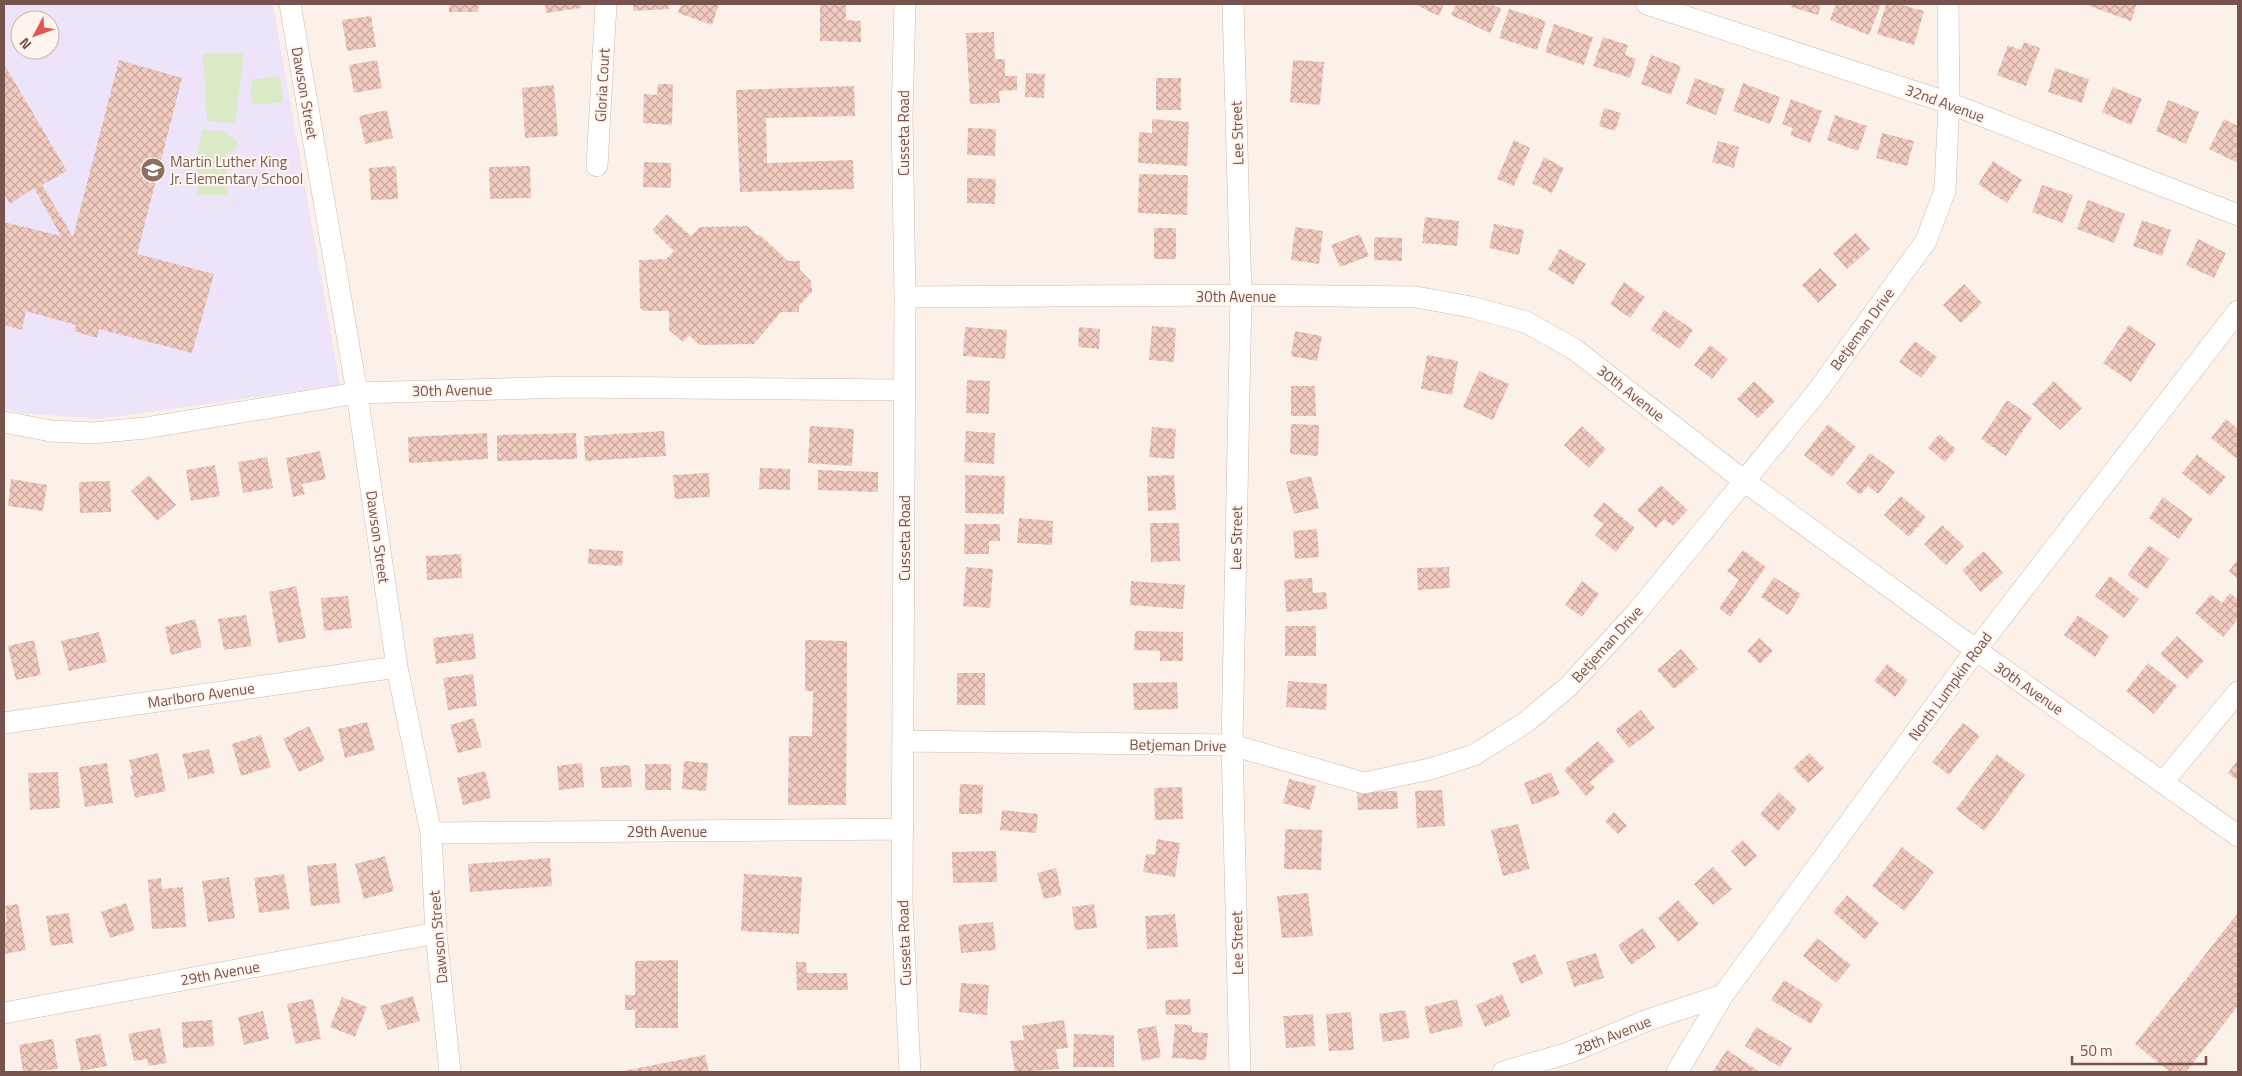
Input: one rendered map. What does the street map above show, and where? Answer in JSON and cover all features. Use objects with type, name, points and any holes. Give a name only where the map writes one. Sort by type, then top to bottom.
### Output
[{"type":"street","name":"Dawson Street","points":[[290,4],[357,393],[397,667],[431,833],[436,933],[450,1072]]},
{"type":"street","name":"Gloria Court","points":[[597,166],[606,4]]},
{"type":"street","name":"Cusseta Road","points":[[905,4],[902,115],[905,297],[903,390],[902,902],[910,1072]]},
{"type":"street","name":"Lee Street","points":[[1233,4],[1241,295],[1232,745],[1240,1072]]},
{"type":"street","name":"32nd Avenue","points":[[1647,4],[1949,103],[2238,215]]},
{"type":"street","name":"Betjeman Drive","points":[[903,741],[1232,745],[1364,783],[1430,768],[1474,755],[1526,722],[1569,686],[1637,612],[1743,480],[1817,392],[1926,241],[1945,190],[1949,103],[1948,4]]},
{"type":"street","name":"30th Avenue","points":[[905,297],[1241,295],[1416,297],[1471,307],[1526,322],[1574,349],[1743,480],[1976,650],[2238,836]]},
{"type":"street","name":"North Lumpkin Road","points":[[1677,1072],[1723,995],[1976,650],[2238,311]]},
{"type":"street","name":"30th Avenue","points":[[4,422],[51,430],[93,432],[144,428],[357,393],[569,388],[903,390]]},
{"type":"street","name":"Marlboro Avenue","points":[[4,723],[397,667]]},
{"type":"street","points":[[2163,782],[2238,692]]},
{"type":"street","name":"29th Avenue","points":[[431,833],[903,829]]},
{"type":"street","name":"29th Avenue","points":[[4,1013],[436,933]]},
{"type":"street","name":"28th Avenue","points":[[1502,1072],[1568,1053],[1648,1020],[1723,995]]},
{"type":"shaded area","name":"Martin Luther King Jr. Elementary School","points":[[4,4],[273,4],[340,385],[100,419],[20,413],[4,408]]},
{"type":"green space","points":[[244,53],[235,124],[207,121],[203,54]]},
{"type":"green space","points":[[280,76],[283,102],[254,105],[251,101],[252,80]]},
{"type":"green space","points":[[202,130],[222,131],[238,141],[235,151],[226,153],[228,195],[197,195],[197,157]]},
{"type":"building","points":[[449,4],[478,4],[478,12],[449,12]]},
{"type":"building","points":[[545,4],[580,4],[581,8],[546,13]]},
{"type":"building","points":[[633,4],[668,4],[669,9],[633,11]]},
{"type":"building","points":[[681,4],[719,4],[712,25],[678,13]]},
{"type":"building","points":[[820,4],[846,4],[846,20],[861,21],[861,42],[820,41]]},
{"type":"building","points":[[1414,4],[1444,4],[1439,16]]},
{"type":"building","points":[[1456,4],[1491,4],[1501,9],[1490,33],[1451,15]]},
{"type":"building","points":[[1792,4],[1821,4],[1818,15],[1791,7]]},
{"type":"building","points":[[1836,4],[1881,4],[1869,35],[1830,20]]},
{"type":"building","points":[[1886,4],[1899,4],[1924,11],[1914,45],[1877,34]]},
{"type":"building","points":[[2084,4],[2137,4],[2131,21]]},
{"type":"building","points":[[1509,9],[1546,21],[1537,50],[1499,38]]},
{"type":"building","points":[[371,16],[376,47],[347,51],[342,20]]},
{"type":"building","points":[[1554,24],[1593,37],[1584,65],[1545,52]]},
{"type":"building","points":[[994,32],[995,59],[1005,59],[1005,76],[1017,76],[1017,90],[999,91],[1000,103],[970,104],[966,33]]},
{"type":"building","points":[[1603,37],[1628,45],[1625,55],[1636,59],[1630,78],[1593,66]]},
{"type":"building","points":[[2024,42],[2040,48],[2026,86],[1997,75],[2008,45],[2021,50]]},
{"type":"building","points":[[1651,55],[1681,66],[1671,95],[1641,84]]},
{"type":"building","points":[[119,60],[182,78],[137,254],[214,274],[192,353],[99,329],[97,338],[74,331],[76,325],[26,311],[22,330],[4,325],[4,222],[61,236],[34,188],[10,204],[4,194],[4,64],[67,171],[42,185],[73,237]]},
{"type":"building","points":[[377,60],[382,88],[354,93],[349,65]]},
{"type":"building","points":[[1293,60],[1324,62],[1320,105],[1290,102]]},
{"type":"building","points":[[2055,68],[2089,79],[2082,103],[2048,92]]},
{"type":"building","points":[[1026,73],[1045,74],[1044,98],[1025,97]]},
{"type":"building","points":[[1156,78],[1181,78],[1181,110],[1156,110]]},
{"type":"building","points":[[1695,78],[1725,89],[1716,115],[1686,104]]},
{"type":"building","points":[[1743,83],[1780,97],[1770,124],[1733,111]]},
{"type":"building","points":[[658,84],[673,84],[672,125],[643,123],[644,94],[657,95]]},
{"type":"building","points":[[554,85],[558,136],[525,138],[522,88]]},
{"type":"building","points":[[854,86],[855,116],[766,118],[767,163],[853,160],[854,189],[740,192],[736,90]]},
{"type":"building","points":[[2113,87],[2142,99],[2131,125],[2102,112]]},
{"type":"building","points":[[1791,99],[1822,111],[1810,143],[1790,135],[1793,128],[1782,124]]},
{"type":"building","points":[[2168,100],[2199,112],[2186,144],[2156,131]]},
{"type":"building","points":[[1604,108],[1621,113],[1615,131],[1599,126]]},
{"type":"building","points":[[387,110],[393,138],[365,144],[359,116]]},
{"type":"building","points":[[1835,115],[1867,126],[1858,151],[1827,140]]},
{"type":"building","points":[[1152,119],[1189,122],[1187,166],[1138,163],[1139,132],[1152,133]]},
{"type":"building","points":[[2224,119],[2238,126],[2238,163],[2209,149]]},
{"type":"building","points":[[968,128],[996,129],[995,156],[967,155]]},
{"type":"building","points":[[1882,133],[1914,141],[1907,166],[1876,158]]},
{"type":"building","points":[[1514,140],[1530,148],[1514,186],[1497,179]]},
{"type":"building","points":[[1718,141],[1739,147],[1734,168],[1712,162]]},
{"type":"building","points":[[1544,157],[1564,168],[1552,193],[1532,183]]},
{"type":"building","points":[[1993,161],[2022,180],[2007,203],[1978,184]]},
{"type":"building","points":[[644,162],[671,163],[671,188],[643,187]]},
{"type":"building","points":[[396,166],[398,199],[371,200],[369,168]]},
{"type":"building","points":[[530,166],[531,198],[490,199],[489,167]]},
{"type":"building","points":[[1139,174],[1188,175],[1187,215],[1138,213]]},
{"type":"building","points":[[967,178],[996,179],[995,204],[967,203]]},
{"type":"building","points":[[2042,185],[2073,195],[2063,223],[2032,212]]},
{"type":"building","points":[[2088,200],[2125,214],[2114,243],[2077,229]]},
{"type":"building","points":[[667,214],[691,236],[700,227],[747,226],[757,235],[760,235],[788,261],[800,261],[800,270],[811,281],[812,292],[799,306],[799,312],[781,312],[754,344],[699,345],[689,335],[683,342],[669,330],[669,311],[644,311],[640,308],[639,260],[666,259],[674,251],[652,230]]},
{"type":"building","points":[[1425,217],[1459,221],[1457,246],[1422,243]]},
{"type":"building","points":[[2142,220],[2171,230],[2162,256],[2133,246]]},
{"type":"building","points":[[1494,224],[1524,230],[1519,255],[1489,248]]},
{"type":"building","points":[[1295,227],[1323,231],[1319,264],[1291,260]]},
{"type":"building","points":[[1154,228],[1176,228],[1176,259],[1154,259]]},
{"type":"building","points":[[1856,233],[1870,249],[1847,269],[1833,253]]},
{"type":"building","points":[[1360,234],[1369,256],[1340,267],[1331,245]]},
{"type":"building","points":[[1374,237],[1402,238],[1402,261],[1374,260]]},
{"type":"building","points":[[2198,239],[2226,253],[2214,278],[2186,265]]},
{"type":"building","points":[[1560,249],[1586,264],[1573,285],[1548,269]]},
{"type":"building","points":[[1820,268],[1837,285],[1818,303],[1802,285]]},
{"type":"building","points":[[1624,282],[1645,297],[1630,318],[1610,304]]},
{"type":"building","points":[[1964,284],[1982,303],[1961,323],[1943,305]]},
{"type":"building","points":[[1664,310],[1693,330],[1680,349],[1651,330]]},
{"type":"building","points":[[2129,325],[2156,344],[2131,382],[2103,363]]},
{"type":"building","points":[[1152,326],[1176,328],[1174,362],[1149,360]]},
{"type":"building","points":[[965,327],[1007,330],[1005,359],[963,356]]},
{"type":"building","points":[[1079,327],[1100,329],[1099,349],[1078,347]]},
{"type":"building","points":[[1295,331],[1322,336],[1317,361],[1291,356]]},
{"type":"building","points":[[1915,341],[1937,357],[1921,378],[1899,362]]},
{"type":"building","points":[[1710,345],[1728,359],[1712,379],[1694,365]]},
{"type":"building","points":[[1427,355],[1458,361],[1452,395],[1421,389]]},
{"type":"building","points":[[1479,371],[1509,384],[1493,420],[1463,407]]},
{"type":"building","points":[[967,380],[990,381],[989,414],[966,413]]},
{"type":"building","points":[[1754,381],[1775,401],[1758,418],[1737,399]]},
{"type":"building","points":[[2054,381],[2082,408],[2060,430],[2032,404]]},
{"type":"building","points":[[1291,386],[1315,386],[1316,416],[1291,416]]},
{"type":"building","points":[[2007,400],[2032,417],[2006,456],[1981,439]]},
{"type":"building","points":[[2226,419],[2238,429],[2238,460],[2211,438]]},
{"type":"building","points":[[1291,424],[1319,425],[1318,456],[1290,454]]},
{"type":"building","points":[[1828,424],[1856,447],[1832,477],[1804,455]]},
{"type":"building","points":[[810,426],[854,429],[852,466],[808,463]]},
{"type":"building","points":[[1582,426],[1606,449],[1589,468],[1564,445]]},
{"type":"building","points":[[1152,427],[1176,429],[1174,459],[1149,457]]},
{"type":"building","points":[[664,431],[666,456],[585,461],[584,436]]},
{"type":"building","points":[[966,431],[995,433],[994,464],[964,462]]},
{"type":"building","points":[[487,433],[488,459],[409,463],[408,437]]},
{"type":"building","points":[[576,433],[577,459],[497,461],[497,435]]},
{"type":"building","points":[[1939,434],[1956,449],[1945,462],[1928,448]]},
{"type":"building","points":[[320,451],[326,479],[302,484],[305,494],[293,497],[286,458]]},
{"type":"building","points":[[1870,453],[1895,472],[1878,494],[1868,486],[1860,495],[1846,484]]},
{"type":"building","points":[[2197,454],[2226,477],[2210,496],[2182,473]]},
{"type":"building","points":[[267,457],[273,488],[243,493],[238,462]]},
{"type":"building","points":[[215,465],[220,496],[191,501],[186,470]]},
{"type":"building","points":[[760,468],[790,469],[790,490],[759,489]]},
{"type":"building","points":[[818,470],[878,472],[878,492],[818,490]]},
{"type":"building","points":[[709,473],[710,497],[675,499],[673,475]]},
{"type":"building","points":[[149,475],[176,505],[157,521],[131,491]]},
{"type":"building","points":[[965,475],[1005,476],[1004,514],[965,513]]},
{"type":"building","points":[[1174,475],[1176,510],[1148,511],[1147,476]]},
{"type":"building","points":[[1311,476],[1319,508],[1294,514],[1286,482]]},
{"type":"building","points":[[11,479],[47,485],[43,511],[8,506]]},
{"type":"building","points":[[110,481],[111,512],[80,513],[79,482]]},
{"type":"building","points":[[1661,485],[1688,510],[1673,526],[1664,519],[1656,528],[1637,510]]},
{"type":"building","points":[[1901,496],[1926,517],[1909,537],[1884,515]]},
{"type":"building","points":[[2163,497],[2193,519],[2179,539],[2149,518]]},
{"type":"building","points":[[1604,502],[1635,528],[1616,552],[1595,535],[1604,524],[1593,516]]},
{"type":"building","points":[[1019,518],[1053,521],[1052,545],[1017,543]]},
{"type":"building","points":[[1150,523],[1179,523],[1180,561],[1151,562]]},
{"type":"building","points":[[965,524],[1000,524],[1000,541],[989,541],[989,554],[964,554]]},
{"type":"building","points":[[1942,525],[1964,546],[1946,565],[1924,544]]},
{"type":"building","points":[[1317,529],[1319,557],[1295,559],[1293,531]]},
{"type":"building","points":[[2149,545],[2169,559],[2147,589],[2127,575]]},
{"type":"building","points":[[589,549],[623,551],[622,566],[588,564]]},
{"type":"building","points":[[1743,550],[1766,567],[1730,617],[1719,608],[1739,580],[1727,571]]},
{"type":"building","points":[[1984,551],[2003,573],[1981,592],[1962,570]]},
{"type":"building","points":[[461,554],[462,578],[427,580],[426,556]]},
{"type":"building","points":[[2238,559],[2238,579],[2229,571]]},
{"type":"building","points":[[966,567],[993,569],[990,608],[963,606]]},
{"type":"building","points":[[1449,567],[1450,588],[1418,590],[1417,568]]},
{"type":"building","points":[[2110,576],[2139,599],[2124,618],[2095,596]]},
{"type":"building","points":[[1774,577],[1801,594],[1788,615],[1761,597]]},
{"type":"building","points":[[1312,578],[1313,593],[1326,592],[1327,609],[1286,612],[1284,580]]},
{"type":"building","points":[[1131,581],[1185,585],[1183,609],[1130,605]]},
{"type":"building","points":[[1582,581],[1599,594],[1582,617],[1565,605]]},
{"type":"building","points":[[296,586],[306,638],[278,643],[269,592]]},
{"type":"building","points":[[2230,593],[2238,600],[2238,619],[2223,637],[2195,613],[2211,594],[2222,603]]},
{"type":"building","points":[[348,596],[352,628],[324,631],[321,598]]},
{"type":"building","points":[[246,615],[252,646],[224,650],[218,619]]},
{"type":"building","points":[[2078,615],[2109,636],[2095,657],[2064,635]]},
{"type":"building","points":[[195,619],[202,647],[171,655],[165,627]]},
{"type":"building","points":[[1285,626],[1316,626],[1316,656],[1285,656]]},
{"type":"building","points":[[1135,631],[1183,632],[1183,661],[1160,661],[1160,651],[1134,650]]},
{"type":"building","points":[[99,632],[107,662],[69,671],[61,641]]},
{"type":"building","points":[[473,633],[476,659],[436,664],[433,638]]},
{"type":"building","points":[[2177,636],[2204,661],[2187,679],[2160,654]]},
{"type":"building","points":[[1759,638],[1773,651],[1760,664],[1747,651]]},
{"type":"building","points":[[34,640],[41,675],[16,680],[8,646]]},
{"type":"building","points":[[805,640],[847,641],[846,805],[788,805],[789,736],[812,736],[813,691],[805,691]]},
{"type":"building","points":[[1681,649],[1698,669],[1674,689],[1657,670]]},
{"type":"building","points":[[2148,663],[2177,686],[2154,714],[2126,691]]},
{"type":"building","points":[[1887,664],[1908,680],[1895,697],[1874,681]]},
{"type":"building","points":[[957,673],[985,673],[985,705],[957,705]]},
{"type":"building","points":[[473,674],[477,706],[448,710],[443,678]]},
{"type":"building","points":[[1288,681],[1327,684],[1326,710],[1286,707]]},
{"type":"building","points":[[1177,682],[1178,709],[1134,710],[1133,683]]},
{"type":"building","points":[[1641,710],[1655,728],[1629,748],[1615,730]]},
{"type":"building","points":[[474,718],[482,747],[458,753],[450,725]]},
{"type":"building","points":[[367,722],[375,750],[345,758],[338,729]]},
{"type":"building","points":[[1963,723],[1980,736],[1949,775],[1932,762]]},
{"type":"building","points":[[309,726],[325,760],[299,772],[283,739]]},
{"type":"building","points":[[261,735],[271,767],[241,776],[232,744]]},
{"type":"building","points":[[1598,741],[1615,761],[1590,782],[1595,788],[1586,796],[1564,770]]},
{"type":"building","points":[[209,749],[215,773],[188,779],[182,754]]},
{"type":"building","points":[[158,753],[166,791],[135,798],[130,776],[133,775],[129,760]]},
{"type":"building","points":[[1809,753],[1824,768],[1808,783],[1793,768]]},
{"type":"building","points":[[1997,754],[2025,775],[1984,831],[1956,809]]},
{"type":"building","points":[[2238,760],[2238,781],[2228,773]]},
{"type":"building","points":[[684,761],[708,763],[706,791],[682,789]]},
{"type":"building","points":[[107,763],[113,803],[85,807],[79,767]]},
{"type":"building","points":[[582,763],[584,787],[559,790],[557,766]]},
{"type":"building","points":[[645,764],[671,764],[671,790],[645,790]]},
{"type":"building","points":[[630,765],[632,787],[602,788],[600,767]]},
{"type":"building","points":[[485,771],[491,798],[463,805],[457,778]]},
{"type":"building","points":[[58,772],[60,808],[30,810],[28,773]]},
{"type":"building","points":[[1551,772],[1560,794],[1532,805],[1524,783]]},
{"type":"building","points":[[1289,779],[1316,786],[1310,810],[1283,803]]},
{"type":"building","points":[[960,784],[983,785],[982,814],[959,814]]},
{"type":"building","points":[[1182,787],[1183,819],[1155,820],[1154,788]]},
{"type":"building","points":[[1442,790],[1445,826],[1417,828],[1415,791]]},
{"type":"building","points":[[1397,791],[1398,809],[1358,810],[1357,792]]},
{"type":"building","points":[[1779,792],[1797,809],[1778,831],[1760,814]]},
{"type":"building","points":[[1002,810],[1038,814],[1036,833],[1000,830]]},
{"type":"building","points":[[1614,812],[1627,826],[1618,834],[1605,821]]},
{"type":"building","points":[[1518,824],[1530,869],[1503,876],[1491,830]]},
{"type":"building","points":[[1285,829],[1322,830],[1321,870],[1284,869]]},
{"type":"building","points":[[1157,839],[1180,843],[1175,877],[1143,872],[1146,854],[1155,855]]},
{"type":"building","points":[[1743,840],[1757,856],[1745,867],[1731,851]]},
{"type":"building","points":[[1902,847],[1934,872],[1904,911],[1872,886]]},
{"type":"building","points":[[996,851],[997,882],[953,883],[952,852]]},
{"type":"building","points":[[385,856],[394,891],[364,899],[355,864]]},
{"type":"building","points":[[550,858],[552,886],[470,892],[468,864]]},
{"type":"building","points":[[336,863],[340,903],[311,906],[307,866]]},
{"type":"building","points":[[1713,867],[1732,889],[1713,905],[1694,884]]},
{"type":"building","points":[[1056,868],[1062,895],[1044,899],[1037,873]]},
{"type":"building","points":[[284,874],[290,909],[259,913],[254,878]]},
{"type":"building","points":[[744,874],[802,877],[799,934],[741,931]]},
{"type":"building","points":[[229,877],[235,918],[208,922],[202,881]]},
{"type":"building","points":[[161,878],[162,889],[183,887],[186,927],[152,929],[148,880]]},
{"type":"building","points":[[1308,893],[1313,936],[1282,938],[1277,896]]},
{"type":"building","points":[[1847,895],[1879,923],[1865,940],[1833,912]]},
{"type":"building","points":[[1678,900],[1699,924],[1678,942],[1658,918]]},
{"type":"building","points":[[126,903],[135,930],[110,938],[101,912]]},
{"type":"building","points":[[18,904],[26,950],[4,954],[4,922],[7,921],[5,906]]},
{"type":"building","points":[[1094,904],[1097,928],[1075,930],[1072,907]]},
{"type":"building","points":[[69,913],[73,943],[51,946],[46,916]]},
{"type":"building","points":[[1175,914],[1178,947],[1147,949],[1145,916]]},
{"type":"building","points":[[2237,914],[2238,1006],[2186,1072],[2170,1072],[2135,1044]]},
{"type":"building","points":[[993,922],[996,950],[961,953],[958,925]]},
{"type":"building","points":[[1643,928],[1656,947],[1631,965],[1618,945]]},
{"type":"building","points":[[1817,938],[1851,965],[1836,983],[1803,956]]},
{"type":"building","points":[[1596,953],[1604,978],[1574,987],[1566,962]]},
{"type":"building","points":[[1535,954],[1543,974],[1521,984],[1512,963]]},
{"type":"building","points":[[678,960],[678,1028],[635,1028],[635,1010],[625,1010],[625,995],[635,995],[635,961]]},
{"type":"building","points":[[796,962],[806,962],[807,973],[847,973],[848,990],[797,990]]},
{"type":"building","points":[[1784,980],[1823,1004],[1811,1024],[1771,1000]]},
{"type":"building","points":[[961,983],[989,985],[987,1015],[959,1012]]},
{"type":"building","points":[[1502,994],[1511,1016],[1485,1027],[1476,1005]]},
{"type":"building","points":[[413,996],[420,1021],[388,1030],[380,1006]]},
{"type":"building","points":[[342,997],[367,1007],[355,1037],[330,1027]]},
{"type":"building","points":[[313,999],[321,1039],[295,1044],[287,1004]]},
{"type":"building","points":[[1190,999],[1191,1015],[1166,1015],[1165,1000]]},
{"type":"building","points":[[1457,999],[1463,1026],[1430,1034],[1424,1007]]},
{"type":"building","points":[[1405,1010],[1410,1038],[1383,1042],[1379,1014]]},
{"type":"building","points":[[263,1011],[269,1039],[244,1045],[238,1017]]},
{"type":"building","points":[[1351,1012],[1354,1050],[1329,1051],[1326,1014]]},
{"type":"building","points":[[1313,1014],[1315,1046],[1286,1048],[1283,1016]]},
{"type":"building","points":[[212,1020],[214,1046],[183,1048],[182,1022]]},
{"type":"building","points":[[1064,1020],[1068,1048],[1056,1049],[1059,1069],[1015,1072],[1010,1041],[1024,1040],[1022,1026]]},
{"type":"building","points":[[1175,1024],[1192,1025],[1192,1032],[1208,1033],[1206,1060],[1172,1058]]},
{"type":"building","points":[[1156,1026],[1161,1057],[1142,1061],[1137,1029]]},
{"type":"building","points":[[1756,1027],[1792,1048],[1780,1067],[1745,1046]]},
{"type":"building","points":[[160,1028],[167,1063],[149,1066],[147,1059],[134,1061],[128,1034]]},
{"type":"building","points":[[100,1034],[107,1066],[81,1071],[75,1039]]},
{"type":"building","points":[[1074,1034],[1114,1035],[1114,1067],[1073,1067]]},
{"type":"building","points":[[53,1039],[58,1069],[23,1072],[19,1045]]},
{"type":"building","points":[[1727,1050],[1760,1072],[1712,1072]]},
{"type":"building","points":[[705,1055],[709,1072],[623,1072],[623,1071]]},
{"type":"place","name":"Martin Luther King Jr. Elementary School","points":[[153,170]]}]
